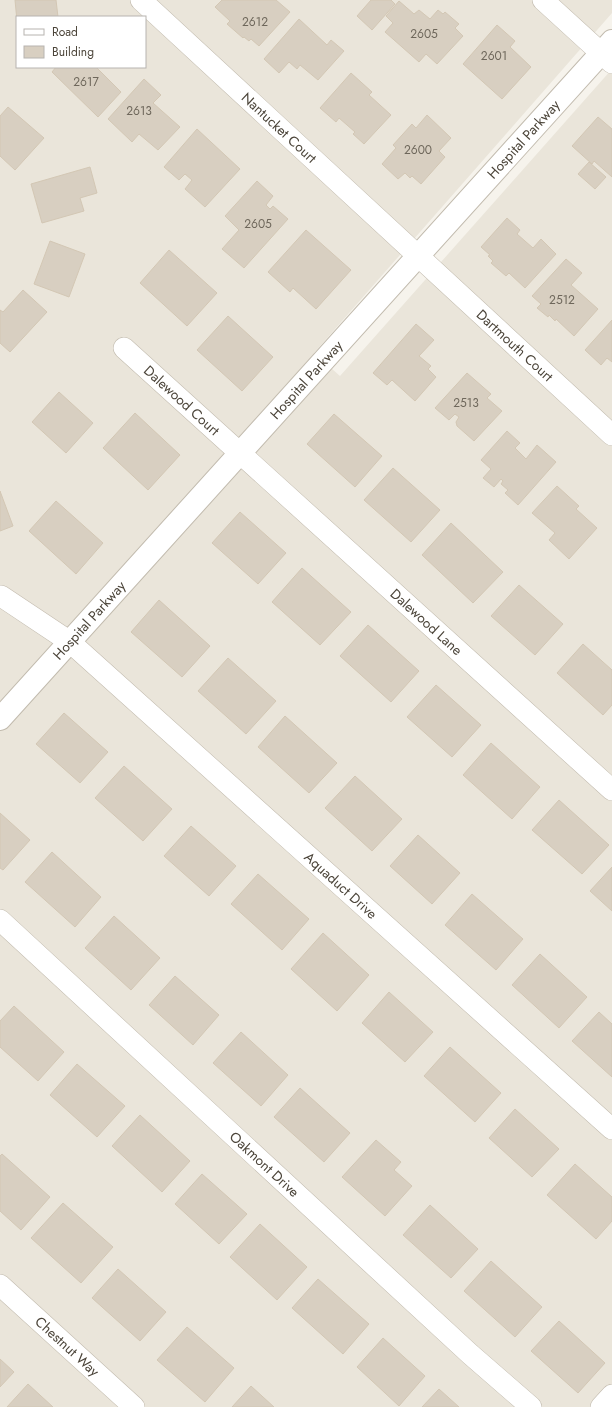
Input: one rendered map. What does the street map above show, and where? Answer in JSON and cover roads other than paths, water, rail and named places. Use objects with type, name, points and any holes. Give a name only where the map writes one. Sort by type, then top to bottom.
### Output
[{"type":"street","name":"Nantucket Court","points":[[141,0],[418,256]]},
{"type":"street","points":[[543,0],[608,52]]},
{"type":"street","name":"Hospital Parkway","points":[[0,719],[418,256],[608,52]]},
{"type":"street","name":"Dartmouth Court","points":[[418,256],[612,435]]},
{"type":"street","name":"Dalewood Court","points":[[124,348],[240,453]]},
{"type":"street","name":"Dalewood Lane","points":[[240,453],[612,790]]},
{"type":"street","name":"Aquaduct Drive","points":[[1,596],[70,642],[612,1129]]},
{"type":"street","name":"Oakmont Drive","points":[[0,920],[470,1354],[531,1407]]},
{"type":"street","name":"Chestnut Way","points":[[0,1285],[134,1407]]},
{"type":"street","points":[[601,1407],[612,1395]]}]
